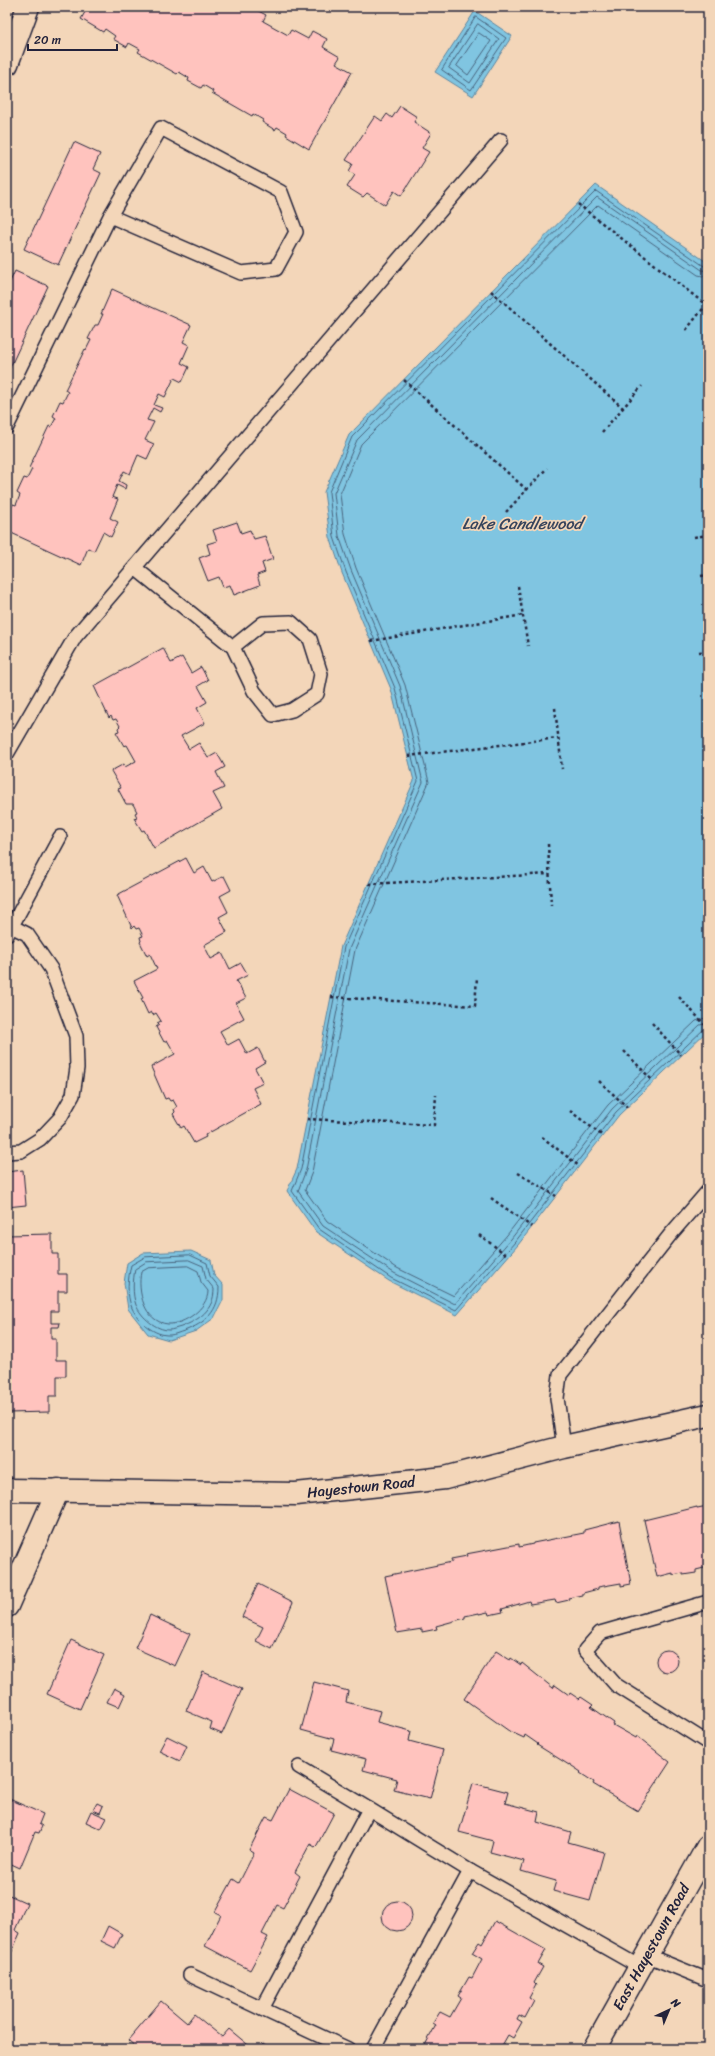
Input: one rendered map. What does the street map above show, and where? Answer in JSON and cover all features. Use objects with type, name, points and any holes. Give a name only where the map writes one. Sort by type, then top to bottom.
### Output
[{"type":"street","points":[[7,64],[28,7]]},
{"type":"street","name":"Hayestown Road","points":[[7,1490],[296,1494],[445,1478],[564,1447],[708,1415]]},
{"type":"street","points":[[7,1606],[58,1490]]},
{"type":"street","name":"East Hayestown Road","points":[[594,2049],[708,1846]]},
{"type":"lane","points":[[7,427],[110,216],[161,128],[281,192],[296,232],[276,268],[241,273],[110,216]]},
{"type":"lane","points":[[7,754],[75,637],[501,140]]},
{"type":"lane","points":[[135,568],[233,647],[254,691],[274,715],[292,710],[317,694],[321,674],[310,639],[291,622],[263,623],[233,647]]},
{"type":"lane","points":[[7,1152],[21,1151],[40,1139],[60,1118],[73,1095],[77,1068],[76,1036],[51,969],[27,934],[8,929],[60,837]]},
{"type":"lane","points":[[564,1447],[557,1398],[560,1375],[670,1235],[708,1191]]},
{"type":"lane","points":[[708,1602],[600,1633],[585,1650],[616,1685],[708,1743]]},
{"type":"lane","points":[[298,1767],[470,1871],[643,1961],[708,1980]]},
{"type":"lane","points":[[262,2009],[369,1809]]},
{"type":"lane","points":[[373,2049],[470,1871]]},
{"type":"lane","points":[[190,1975],[348,2049]]},
{"type":"path","points":[[578,204],[706,305],[686,330]]},
{"type":"path","points":[[491,291],[623,408]]},
{"type":"path","points":[[404,380],[526,490]]},
{"type":"path","points":[[602,432],[642,386]]},
{"type":"path","points":[[506,512],[547,468]]},
{"type":"path","points":[[694,537],[708,535]]},
{"type":"path","points":[[701,576],[708,575]]},
{"type":"path","points":[[518,586],[528,646]]},
{"type":"path","points":[[371,641],[523,615]]},
{"type":"path","points":[[699,652],[708,651]]},
{"type":"path","points":[[555,708],[562,769]]},
{"type":"path","points":[[408,756],[558,738]]},
{"type":"path","points":[[548,844],[551,905]]},
{"type":"path","points":[[369,884],[549,874]]},
{"type":"path","points":[[331,997],[475,1006],[477,977]]},
{"type":"path","points":[[679,997],[708,1028]]},
{"type":"path","points":[[652,1023],[681,1055]]},
{"type":"path","points":[[624,1051],[653,1080]]},
{"type":"path","points":[[599,1081],[627,1107]]},
{"type":"path","points":[[307,1119],[434,1125],[436,1095]]},
{"type":"path","points":[[570,1111],[602,1136]]},
{"type":"path","points":[[542,1137],[579,1166]]},
{"type":"path","points":[[518,1173],[556,1196]]},
{"type":"path","points":[[491,1198],[532,1227]]},
{"type":"path","points":[[479,1235],[508,1256]]},
{"type":"water","points":[[475,11],[512,36],[473,96],[435,72]]},
{"type":"water","name":"Lake Candlewood","points":[[596,185],[708,263],[708,1030],[619,1115],[518,1245],[457,1315],[389,1281],[316,1232],[287,1191],[297,1169],[341,946],[414,781],[391,689],[342,573],[330,537],[324,492],[349,435]]},
{"type":"water","points":[[191,1251],[211,1260],[214,1275],[223,1285],[223,1300],[214,1318],[196,1331],[169,1340],[148,1334],[128,1309],[124,1283],[127,1263],[143,1253]]},
{"type":"building","points":[[88,7],[251,7],[266,15],[263,21],[288,35],[291,30],[308,39],[312,31],[327,39],[323,47],[340,57],[336,63],[352,72],[309,149],[286,135],[287,133],[277,127],[275,130],[262,122],[263,120],[253,114],[252,116],[212,93],[213,91],[203,85],[201,88],[188,81],[189,78],[179,72],[177,74],[138,52],[140,49],[129,43],[127,47],[113,39],[115,36],[105,29],[103,32],[81,19]]},
{"type":"building","points":[[400,106],[417,117],[414,122],[431,133],[422,148],[429,152],[401,196],[394,191],[385,205],[367,193],[363,197],[347,187],[355,175],[349,171],[353,164],[346,160],[375,116],[382,121],[387,114],[392,118]]},
{"type":"building","points":[[74,142],[100,154],[93,169],[101,173],[58,265],[24,249]]},
{"type":"building","points":[[15,271],[48,286],[7,374],[7,288]]},
{"type":"building","points":[[112,289],[191,325],[183,342],[189,345],[181,363],[189,367],[182,382],[174,378],[165,397],[159,394],[154,405],[162,408],[160,412],[153,408],[147,420],[154,422],[145,440],[154,444],[147,459],[138,455],[130,474],[124,471],[119,481],[126,485],[125,489],[117,485],[112,497],[118,499],[110,518],[118,522],[111,537],[103,532],[94,551],[88,548],[81,565],[7,531],[7,516],[13,504],[16,505],[20,495],[17,493],[24,478],[27,479],[32,469],[29,468],[49,426],[51,427],[56,418],[53,416],[60,401],[63,402],[68,392],[65,390],[91,340],[88,339],[95,325],[98,325]]},
{"type":"building","points":[[237,522],[241,533],[250,530],[254,539],[265,536],[273,559],[262,563],[265,572],[257,575],[260,585],[234,595],[230,585],[223,587],[219,577],[208,581],[199,558],[210,554],[207,544],[217,541],[213,530]]},
{"type":"building","points":[[163,648],[171,663],[182,657],[191,673],[201,667],[208,680],[198,686],[207,702],[197,708],[205,723],[181,736],[189,749],[199,743],[208,758],[217,753],[225,767],[216,772],[224,788],[213,793],[222,809],[154,848],[144,830],[142,831],[134,818],[137,817],[135,813],[137,812],[133,804],[126,804],[118,789],[121,788],[111,771],[124,764],[125,767],[136,761],[127,745],[124,746],[116,732],[119,731],[118,728],[120,726],[116,719],[113,720],[111,716],[109,718],[94,686]]},
{"type":"building","points":[[186,858],[194,873],[204,867],[212,882],[224,876],[231,890],[220,896],[228,912],[219,917],[227,932],[204,945],[211,959],[222,953],[230,969],[241,963],[248,975],[236,981],[246,998],[236,1003],[244,1018],[220,1031],[228,1045],[239,1039],[247,1054],[258,1048],[265,1062],[255,1068],[263,1083],[253,1088],[261,1104],[205,1135],[206,1137],[194,1143],[184,1126],[181,1128],[173,1114],[175,1112],[174,1109],[177,1107],[173,1100],[170,1101],[168,1098],[165,1099],[151,1067],[175,1054],[167,1040],[164,1042],[156,1027],[159,1025],[157,1023],[161,1021],[156,1013],[153,1015],[151,1012],[148,1014],[141,999],[143,998],[134,981],[157,969],[150,954],[147,956],[140,942],[140,937],[143,936],[139,928],[136,929],[134,926],[132,928],[117,895]]},
{"type":"building","points":[[23,1170],[26,1205],[7,1207],[7,1172]]},
{"type":"building","points":[[52,1234],[52,1254],[58,1254],[58,1274],[67,1274],[67,1291],[58,1291],[58,1311],[51,1311],[51,1323],[60,1323],[59,1327],[51,1327],[51,1339],[56,1339],[56,1360],[66,1360],[66,1376],[57,1376],[57,1396],[49,1396],[49,1412],[7,1413],[7,1235]]},
{"type":"building","points":[[708,1506],[708,1567],[696,1570],[696,1573],[673,1575],[673,1573],[657,1577],[644,1520],[697,1507]]},
{"type":"building","points":[[619,1521],[631,1584],[621,1586],[621,1583],[598,1587],[598,1589],[583,1593],[583,1595],[568,1598],[569,1600],[556,1603],[555,1600],[530,1604],[529,1601],[502,1609],[503,1612],[489,1615],[488,1612],[465,1616],[465,1618],[436,1626],[437,1629],[422,1632],[422,1629],[397,1633],[385,1576],[452,1562],[451,1559],[467,1556],[466,1554],[519,1544],[519,1547],[584,1533],[584,1530]]},
{"type":"building","points":[[258,1584],[293,1602],[272,1649],[256,1641],[263,1627],[242,1617]]},
{"type":"building","points":[[150,1615],[190,1634],[175,1666],[135,1648]]},
{"type":"building","points":[[71,1640],[104,1655],[80,1709],[47,1694]]},
{"type":"building","points":[[663,1650],[671,1650],[678,1657],[678,1665],[671,1672],[663,1672],[656,1665],[656,1657]]},
{"type":"building","points":[[496,1651],[510,1660],[511,1658],[521,1665],[522,1663],[553,1688],[555,1685],[569,1695],[570,1693],[579,1699],[581,1697],[593,1705],[591,1707],[614,1723],[613,1725],[636,1738],[637,1736],[670,1762],[638,1811],[593,1784],[594,1782],[580,1773],[581,1772],[537,1745],[538,1744],[525,1735],[524,1738],[509,1731],[464,1699]]},
{"type":"building","points":[[203,1672],[242,1689],[222,1734],[210,1729],[212,1722],[186,1711]]},
{"type":"building","points":[[314,1682],[348,1691],[346,1702],[380,1711],[377,1722],[411,1731],[409,1741],[443,1750],[430,1799],[394,1790],[397,1779],[363,1770],[366,1759],[331,1750],[334,1739],[301,1730]]},
{"type":"building","points":[[114,1688],[125,1694],[119,1707],[107,1702]]},
{"type":"building","points":[[167,1736],[187,1746],[180,1761],[159,1751]]},
{"type":"building","points":[[473,1783],[508,1792],[505,1803],[539,1812],[537,1822],[571,1832],[568,1842],[604,1852],[590,1901],[553,1891],[556,1881],[521,1871],[524,1861],[490,1852],[493,1841],[459,1832]]},
{"type":"building","points":[[289,1789],[334,1813],[317,1845],[315,1847],[310,1844],[295,1872],[300,1876],[283,1908],[277,1905],[262,1934],[268,1937],[250,1970],[205,1946],[221,1915],[215,1912],[233,1879],[239,1883],[254,1853],[249,1850],[266,1817],[273,1820]]},
{"type":"building","points":[[7,1798],[43,1814],[39,1824],[42,1826],[39,1833],[35,1832],[20,1868],[7,1862]]},
{"type":"building","points":[[97,1803],[103,1806],[100,1813],[93,1810]]},
{"type":"building","points":[[91,1811],[107,1818],[101,1829],[86,1822]]},
{"type":"building","points":[[7,1894],[27,1903],[15,1930],[20,1933],[7,1963]]},
{"type":"building","points":[[397,1901],[403,1902],[411,1910],[411,1922],[403,1930],[397,1931],[391,1930],[383,1922],[382,1916],[383,1910],[391,1902]]},
{"type":"building","points":[[495,1921],[546,1950],[538,1964],[543,1967],[534,1983],[536,1985],[529,1998],[534,2001],[525,2018],[519,2015],[517,2019],[522,2022],[513,2038],[508,2035],[500,2049],[427,2049],[424,2047],[436,2025],[433,2023],[440,2012],[450,2017],[461,1998],[458,1996],[469,1977],[472,1978],[482,1959],[472,1953],[479,1942],[482,1944]]},
{"type":"building","points":[[108,1926],[122,1934],[115,1948],[101,1941]]},
{"type":"building","points":[[161,2001],[187,2023],[194,2014],[222,2037],[229,2029],[253,2049],[138,2049],[128,2040]]},
{"type":"building","points":[[263,2043],[271,2049],[258,2049]]}]
